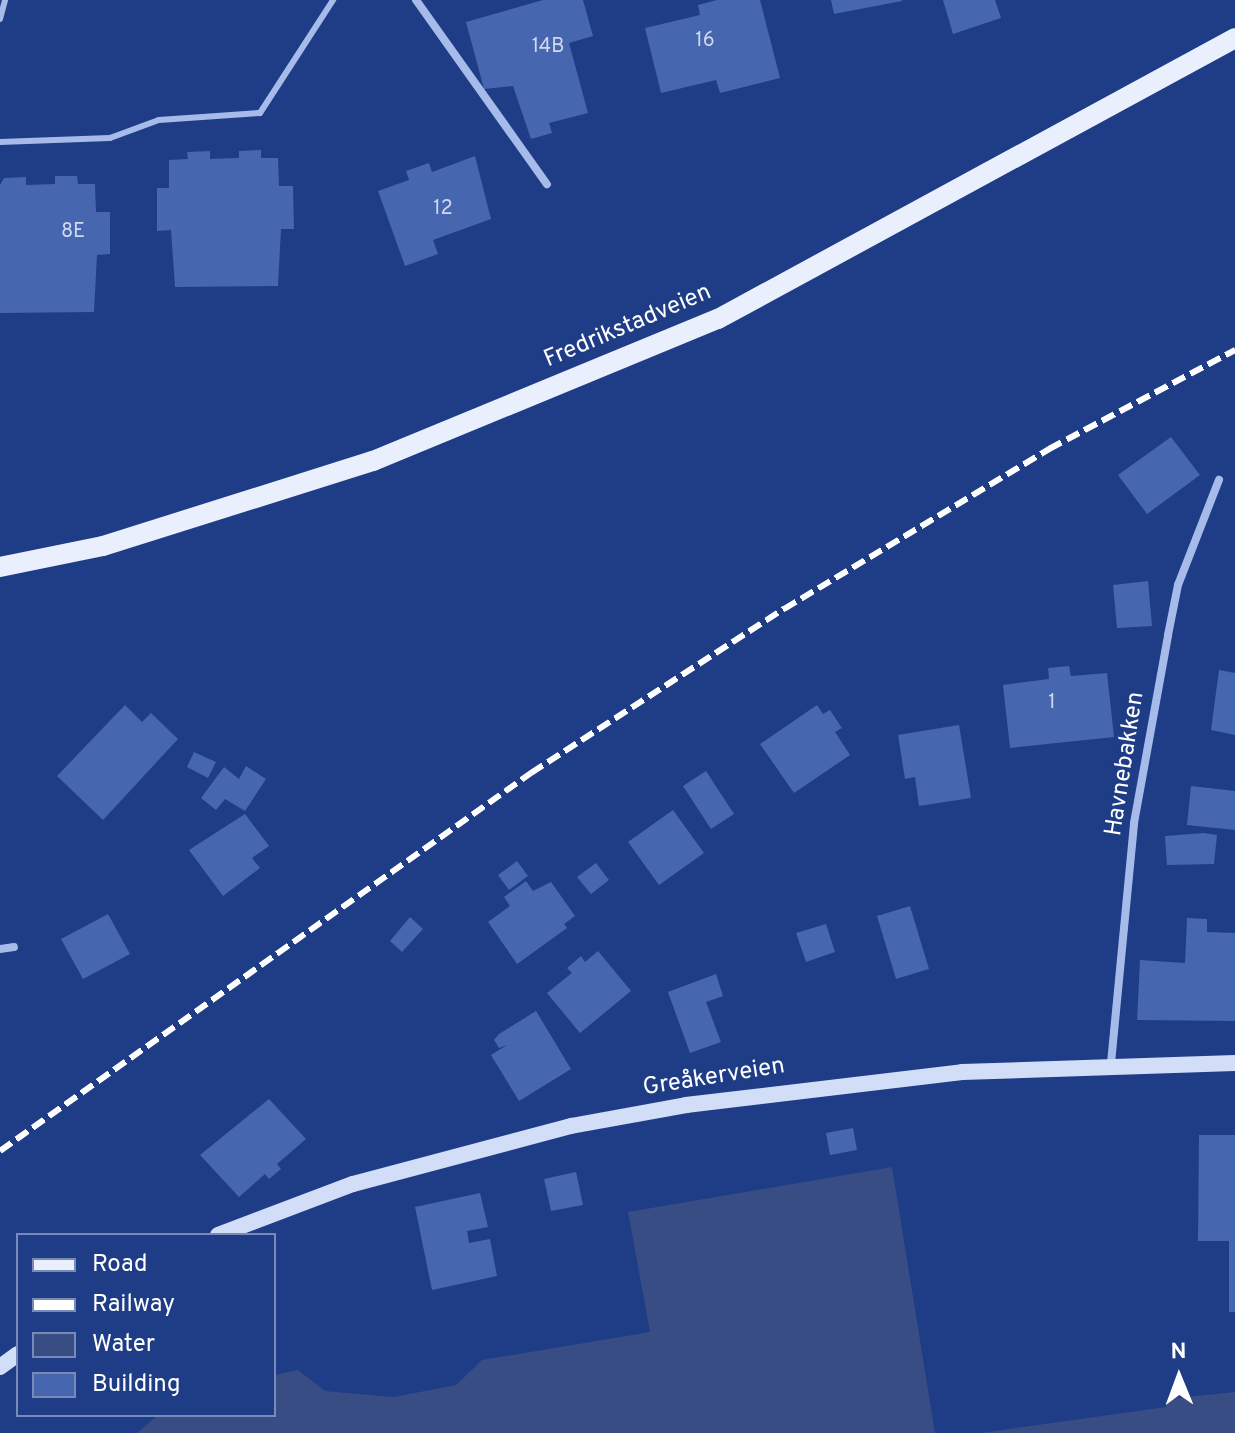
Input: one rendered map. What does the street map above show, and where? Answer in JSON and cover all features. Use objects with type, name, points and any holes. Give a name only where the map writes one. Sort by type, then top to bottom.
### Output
[{"type":"main road","name":"Fredrikstadveien","points":[[0,567],[103,546],[373,461],[718,319],[1235,38]]},
{"type":"main road","name":"Greåkerveien","points":[[223,1233],[353,1184],[571,1126],[815,1086],[1111,1063],[1235,1063]]},
{"type":"street","points":[[416,0],[547,184]]},
{"type":"street","name":"Havnebakken","points":[[1111,1063],[1134,823],[1168,635],[1194,537],[1219,480]]},
{"type":"street","points":[[0,949],[14,947]]},
{"type":"lane","points":[[0,19],[5,0]]},
{"type":"lane","points":[[0,142],[110,138],[159,120],[260,113],[333,0]]},
{"type":"water","points":[[892,1167],[935,1433],[137,1433],[156,1417],[276,1417],[276,1375],[298,1370],[325,1391],[394,1397],[456,1385],[482,1360],[650,1332],[628,1212]]},
{"type":"water","points":[[1235,1392],[1235,1433],[981,1433],[1166,1407],[1168,1399]]},
{"type":"building","points":[[543,0],[583,0],[593,36],[569,43],[588,113],[549,123],[552,133],[531,139],[513,86],[484,89],[466,22]]},
{"type":"building","points":[[717,0],[760,0],[780,78],[720,93],[716,80],[661,93],[645,28],[700,15],[698,5]]},
{"type":"building","points":[[831,0],[902,0],[902,1],[834,14]]},
{"type":"building","points":[[943,0],[995,0],[1001,18],[953,34]]},
{"type":"building","points":[[261,150],[261,158],[278,158],[279,186],[293,186],[294,229],[281,229],[278,286],[175,287],[171,230],[157,231],[157,188],[169,188],[169,160],[188,159],[187,152],[210,151],[210,159],[239,158],[239,151]]},
{"type":"building","points":[[475,156],[491,219],[433,240],[438,254],[405,266],[378,191],[409,180],[406,171],[429,163],[432,172]]},
{"type":"building","points":[[55,176],[77,176],[78,184],[95,184],[96,212],[110,212],[110,254],[97,255],[94,312],[0,313],[0,185],[4,178],[26,177],[26,185],[55,184]]},
{"type":"building","points":[[1171,437],[1200,475],[1147,514],[1118,475]]},
{"type":"building","points":[[1148,581],[1152,626],[1117,628],[1113,585]]},
{"type":"building","points":[[1069,666],[1071,676],[1107,673],[1114,737],[1010,748],[1003,685],[1049,679],[1048,668]]},
{"type":"building","points":[[1219,670],[1235,673],[1235,735],[1211,730]]},
{"type":"building","points":[[125,705],[142,722],[151,713],[178,739],[103,820],[57,776]]},
{"type":"building","points":[[817,705],[823,714],[830,710],[842,728],[835,732],[850,755],[794,793],[760,744]]},
{"type":"building","points":[[959,725],[971,798],[919,806],[915,777],[905,779],[898,735]]},
{"type":"building","points":[[194,752],[216,762],[208,778],[187,767]]},
{"type":"building","points":[[246,766],[266,779],[245,811],[225,799],[216,810],[201,798],[224,767],[239,779]]},
{"type":"building","points":[[706,771],[734,814],[711,829],[683,786]]},
{"type":"building","points":[[1191,786],[1235,791],[1235,830],[1187,825]]},
{"type":"building","points":[[673,810],[704,853],[659,885],[628,842]]},
{"type":"building","points":[[245,814],[269,846],[252,858],[260,868],[223,896],[189,850]]},
{"type":"building","points":[[1217,835],[1214,864],[1167,865],[1165,836]]},
{"type":"building","points":[[517,861],[528,876],[509,890],[498,875]]},
{"type":"building","points":[[596,863],[609,880],[591,894],[577,877]]},
{"type":"building","points":[[526,881],[533,891],[551,882],[575,916],[564,924],[567,928],[517,964],[488,922],[510,906],[504,897]]},
{"type":"building","points":[[910,906],[929,969],[896,979],[877,916]]},
{"type":"building","points":[[108,914],[130,954],[83,979],[61,939]]},
{"type":"building","points":[[410,917],[423,929],[402,952],[390,941]]},
{"type":"building","points":[[1187,918],[1207,919],[1207,932],[1235,933],[1235,1021],[1137,1020],[1140,960],[1185,963]]},
{"type":"building","points":[[826,924],[835,952],[806,962],[796,933]]},
{"type":"building","points":[[598,951],[631,991],[580,1033],[547,993],[572,973],[567,968],[581,956],[585,962]]},
{"type":"building","points":[[716,974],[723,996],[706,1002],[721,1042],[690,1053],[668,992]]},
{"type":"building","points":[[536,1011],[571,1069],[519,1101],[491,1055],[507,1045],[499,1048],[494,1040],[499,1034]]},
{"type":"building","points":[[269,1099],[306,1139],[277,1164],[281,1169],[269,1179],[265,1174],[239,1197],[200,1155]]},
{"type":"building","points":[[853,1128],[857,1150],[830,1155],[826,1133]]},
{"type":"building","points":[[1199,1135],[1235,1135],[1235,1312],[1229,1312],[1229,1241],[1198,1241]]},
{"type":"building","points":[[576,1172],[583,1205],[551,1211],[544,1179]]},
{"type":"building","points":[[480,1193],[488,1227],[467,1231],[469,1243],[490,1239],[497,1276],[432,1290],[415,1207]]},
{"type":"railway","points":[[0,1151],[531,773],[784,609],[1049,449],[1235,350]]}]
